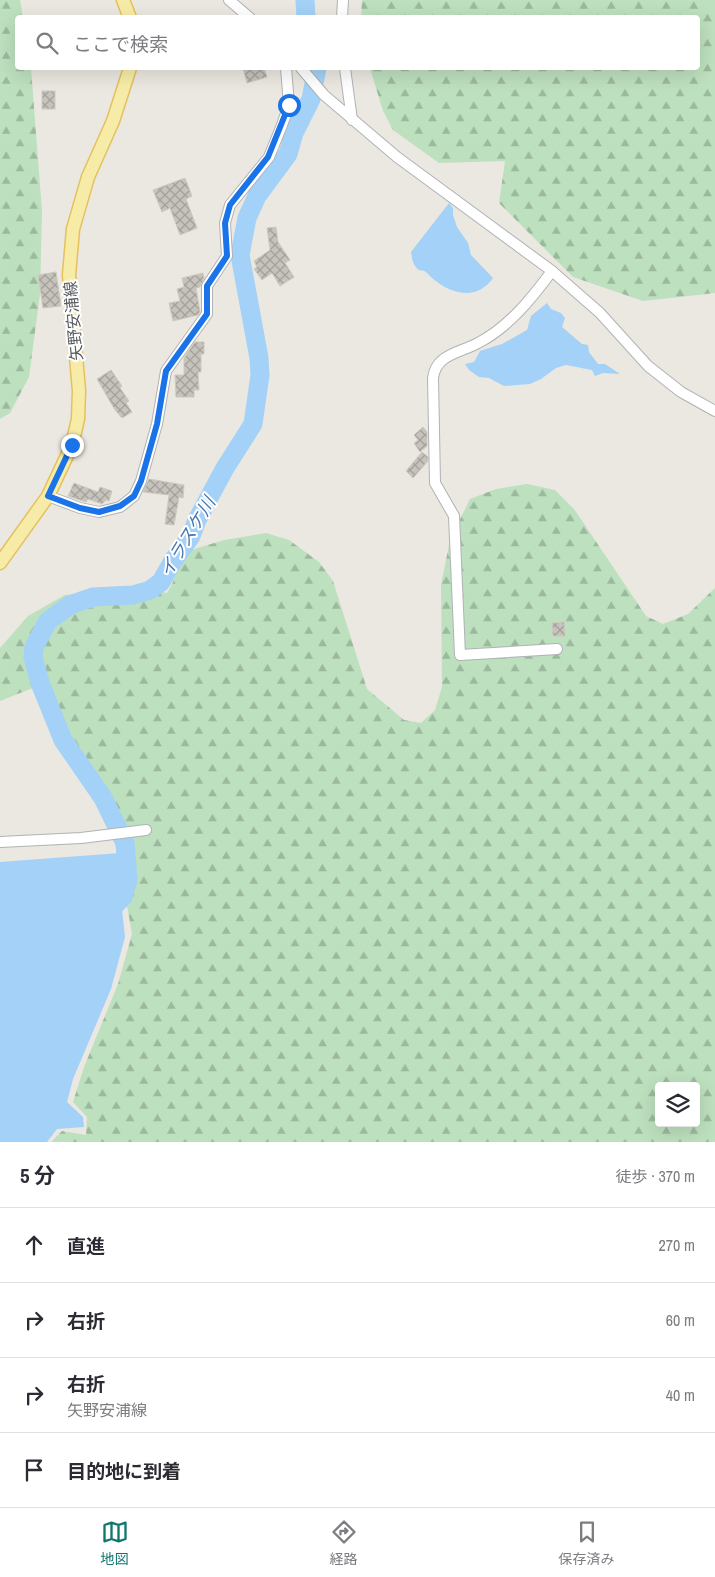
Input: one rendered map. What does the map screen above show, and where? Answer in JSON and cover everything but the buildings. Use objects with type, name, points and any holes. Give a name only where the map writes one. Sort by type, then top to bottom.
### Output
[{"type":"main road","points":[[123,0],[129,15]]},
{"type":"main road","name":"矢野安浦線","points":[[0,563],[48,496],[72,445],[78,420],[78,391],[69,275],[73,229],[88,178],[113,121],[129,70]]},
{"type":"street","points":[[229,0],[246,15]]},
{"type":"street","points":[[342,15],[343,0]]},
{"type":"street","points":[[48,496],[80,508],[99,512],[120,506],[134,496],[141,481],[157,424],[166,371],[207,314],[207,286],[227,256],[225,223],[230,205],[268,157],[282,125],[289,105],[286,70]]},
{"type":"street","points":[[303,70],[324,95],[397,157],[552,271],[600,313],[648,366],[682,392],[715,411]]},
{"type":"street","points":[[345,70],[352,120]]},
{"type":"street","points":[[552,271],[532,299],[497,330],[478,344],[442,360],[434,369],[434,483],[454,516],[460,655],[557,649]]},
{"type":"street","points":[[0,842],[81,838],[146,830]]},
{"type":"green space","points":[[0,0],[20,0],[23,15],[15,15],[15,70],[31,70],[42,212],[40,294],[29,377],[10,413],[0,419]]},
{"type":"green space","points":[[362,0],[715,0],[715,293],[643,301],[573,277],[499,203],[505,161],[439,163],[393,130],[383,111],[371,70],[700,70],[700,15],[361,15]]},
{"type":"green space","points":[[527,484],[555,490],[574,509],[646,616],[663,624],[688,614],[715,588],[715,1142],[51,1142],[62,1131],[86,1135],[87,1117],[73,1102],[84,1067],[118,984],[132,934],[126,900],[131,873],[130,849],[120,820],[57,718],[43,684],[0,701],[0,648],[28,616],[65,595],[143,588],[167,593],[185,552],[224,540],[266,533],[289,540],[319,562],[333,581],[367,689],[404,720],[421,723],[435,710],[442,687],[441,585],[450,540],[470,499],[496,489]]},
{"type":"water","points":[[449,203],[453,208],[457,227],[468,243],[471,255],[493,278],[486,286],[477,291],[469,293],[450,290],[433,279],[425,271],[419,270],[413,262],[411,252]]},
{"type":"water","points":[[547,303],[551,309],[561,313],[565,318],[562,327],[582,344],[588,345],[589,352],[598,364],[605,364],[620,374],[603,373],[595,376],[592,370],[566,365],[556,368],[541,379],[530,384],[504,386],[489,378],[479,377],[469,370],[465,364],[474,362],[480,351],[502,344],[527,330],[531,316]]},
{"type":"water","points":[[120,853],[120,891],[125,937],[111,989],[73,1079],[67,1102],[83,1117],[84,1127],[57,1129],[47,1142],[0,1142],[0,862]]},
{"type":"waterway","name":"イラスケ川","points":[[305,0],[306,15]]},
{"type":"waterway","name":"イラスケ川","points":[[104,916],[123,897],[128,880],[125,843],[103,798],[63,740],[40,683],[33,657],[34,647],[48,621],[70,605],[93,597],[133,595],[150,590],[161,582],[174,559],[191,536],[197,520],[225,468],[253,424],[260,375],[259,358],[240,255],[247,218],[257,196],[288,154],[294,133],[311,99],[317,70]]},
{"type":"route","points":[[72,445],[48,496],[80,508],[99,512],[120,506],[134,496],[141,481],[157,424],[166,371],[207,314],[207,286],[227,256],[225,223],[230,205],[268,157],[289,105]]}]
